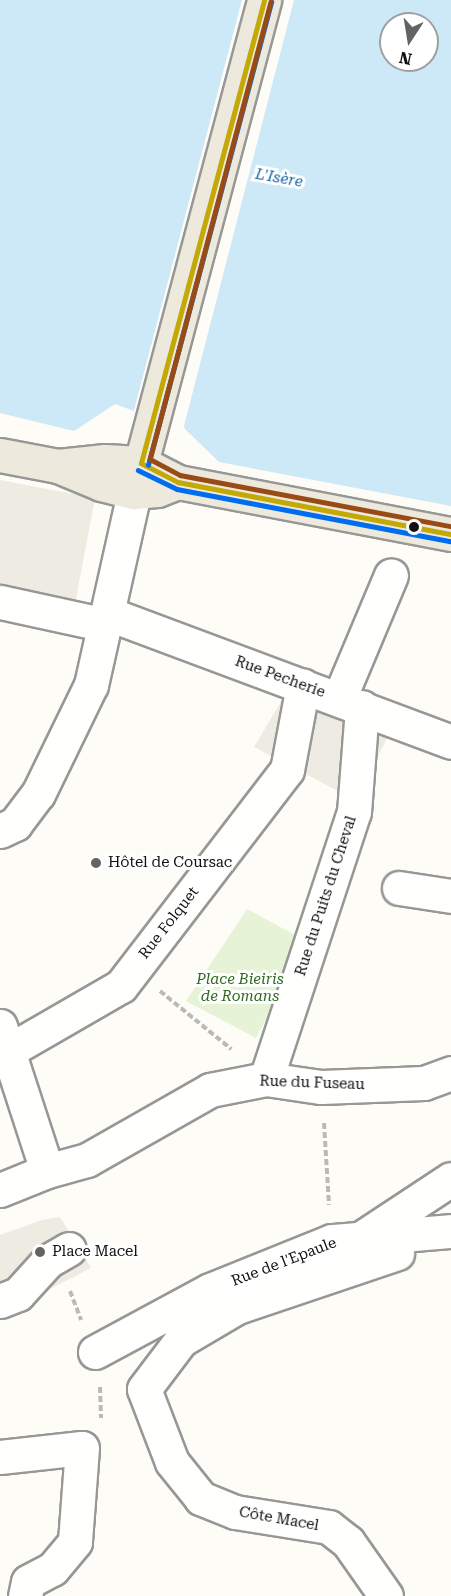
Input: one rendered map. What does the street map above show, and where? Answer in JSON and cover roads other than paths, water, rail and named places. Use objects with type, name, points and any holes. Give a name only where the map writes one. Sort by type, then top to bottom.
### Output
[{"type":"main road","points":[[141,467],[264,0]]},
{"type":"main road","points":[[0,454],[58,466],[105,461],[141,467],[178,482],[451,534]]},
{"type":"street","points":[[0,831],[15,824],[38,794],[92,685],[141,467]]},
{"type":"street","name":"Rue du Puits du Cheval","points":[[266,1079],[354,812],[350,703],[391,574]]},
{"type":"street","name":"Rue Pecherie","points":[[0,602],[108,620],[303,686],[451,742]]},
{"type":"street","name":"Rue Folquet","points":[[5,1038],[121,986],[287,770],[303,686]]},
{"type":"street","points":[[399,888],[451,896]]},
{"type":"street","points":[[5,1038],[47,1171]]},
{"type":"street","name":"Rue du Fuseau","points":[[0,1190],[47,1171],[87,1160],[210,1090],[266,1079],[321,1087],[424,1083],[451,1073]]},
{"type":"street","points":[[347,1239],[451,1179]]},
{"type":"street","name":"Rue de l'Epaule","points":[[95,1352],[210,1290],[347,1239],[451,1231]]},
{"type":"street","points":[[9,1298],[48,1261],[69,1249]]},
{"type":"street","name":"Côte Macel","points":[[386,1596],[348,1542],[329,1527],[235,1512],[201,1498],[172,1462],[144,1389],[181,1340],[237,1306],[397,1253]]},
{"type":"street","points":[[0,1457],[82,1448],[75,1542],[52,1569],[28,1582],[25,1596]]},
{"type":"water","name":"L'Isère","points":[[0,0],[451,0],[451,506],[219,462],[186,430],[115,404],[74,431],[0,413]]},
{"type":"place","name":"Hôtel de Coursac","points":[[96,863]]},
{"type":"place","name":"Place Macel","points":[[40,1252]]},
{"type":"park label","name":"Place Bieiris de Romans","points":[[240,988]]}]
